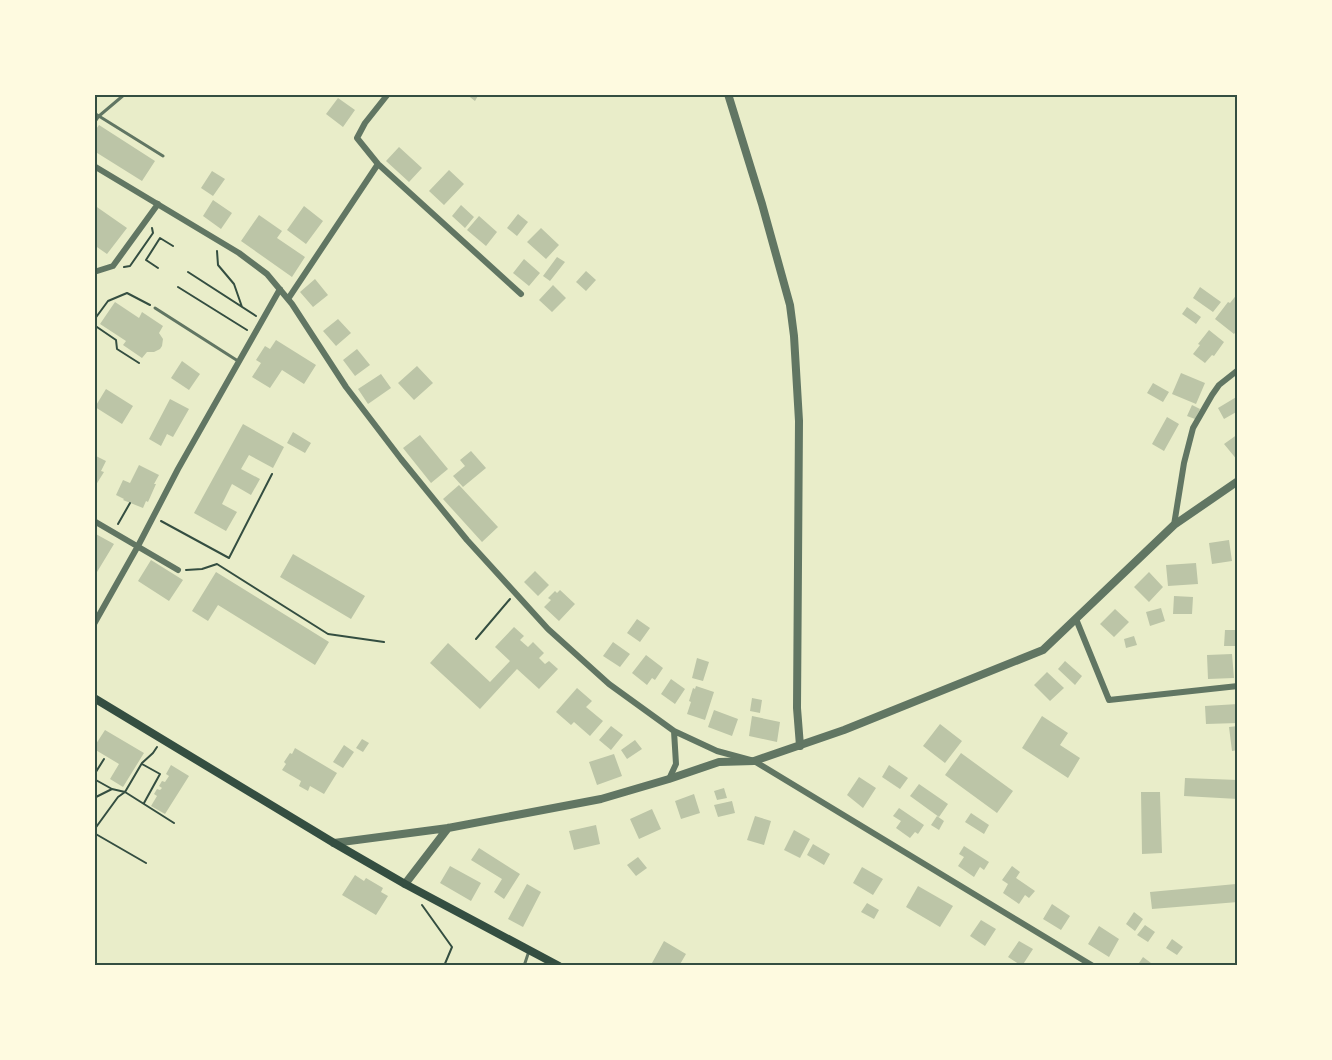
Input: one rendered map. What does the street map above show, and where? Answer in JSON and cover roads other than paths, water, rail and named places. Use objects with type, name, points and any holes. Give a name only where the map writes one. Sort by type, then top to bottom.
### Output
[{"type":"main road","points":[[94,698],[405,884],[559,966]]},
{"type":"street","points":[[388,94],[364,123],[357,138],[378,164],[521,294]]},
{"type":"street","points":[[728,94],[790,305],[794,336],[799,421],[797,708],[800,746]]},
{"type":"street","points":[[288,298],[378,164]]},
{"type":"street","points":[[94,166],[239,253],[267,274],[288,298],[346,387],[467,540],[548,629],[609,684],[674,730],[717,751],[754,760],[1093,966]]},
{"type":"street","points":[[94,272],[113,267],[159,204]]},
{"type":"street","points":[[94,624],[178,469],[280,289]]},
{"type":"street","points":[[1174,525],[1184,463],[1193,428],[1219,385],[1238,370]]},
{"type":"street","points":[[334,843],[448,828],[601,799],[669,780],[719,762],[754,760],[844,730],[1043,650],[1174,525],[1238,481]]},
{"type":"street","points":[[94,521],[178,570]]},
{"type":"street","points":[[1076,619],[1109,700],[1238,686]]},
{"type":"street","points":[[669,780],[676,764],[674,730]]},
{"type":"street","points":[[405,884],[448,828]]},
{"type":"lane","points":[[94,123],[125,94]]},
{"type":"lane","points":[[94,113],[163,156]]},
{"type":"lane","points":[[155,308],[238,362]]},
{"type":"lane","points":[[524,966],[530,950]]}]
